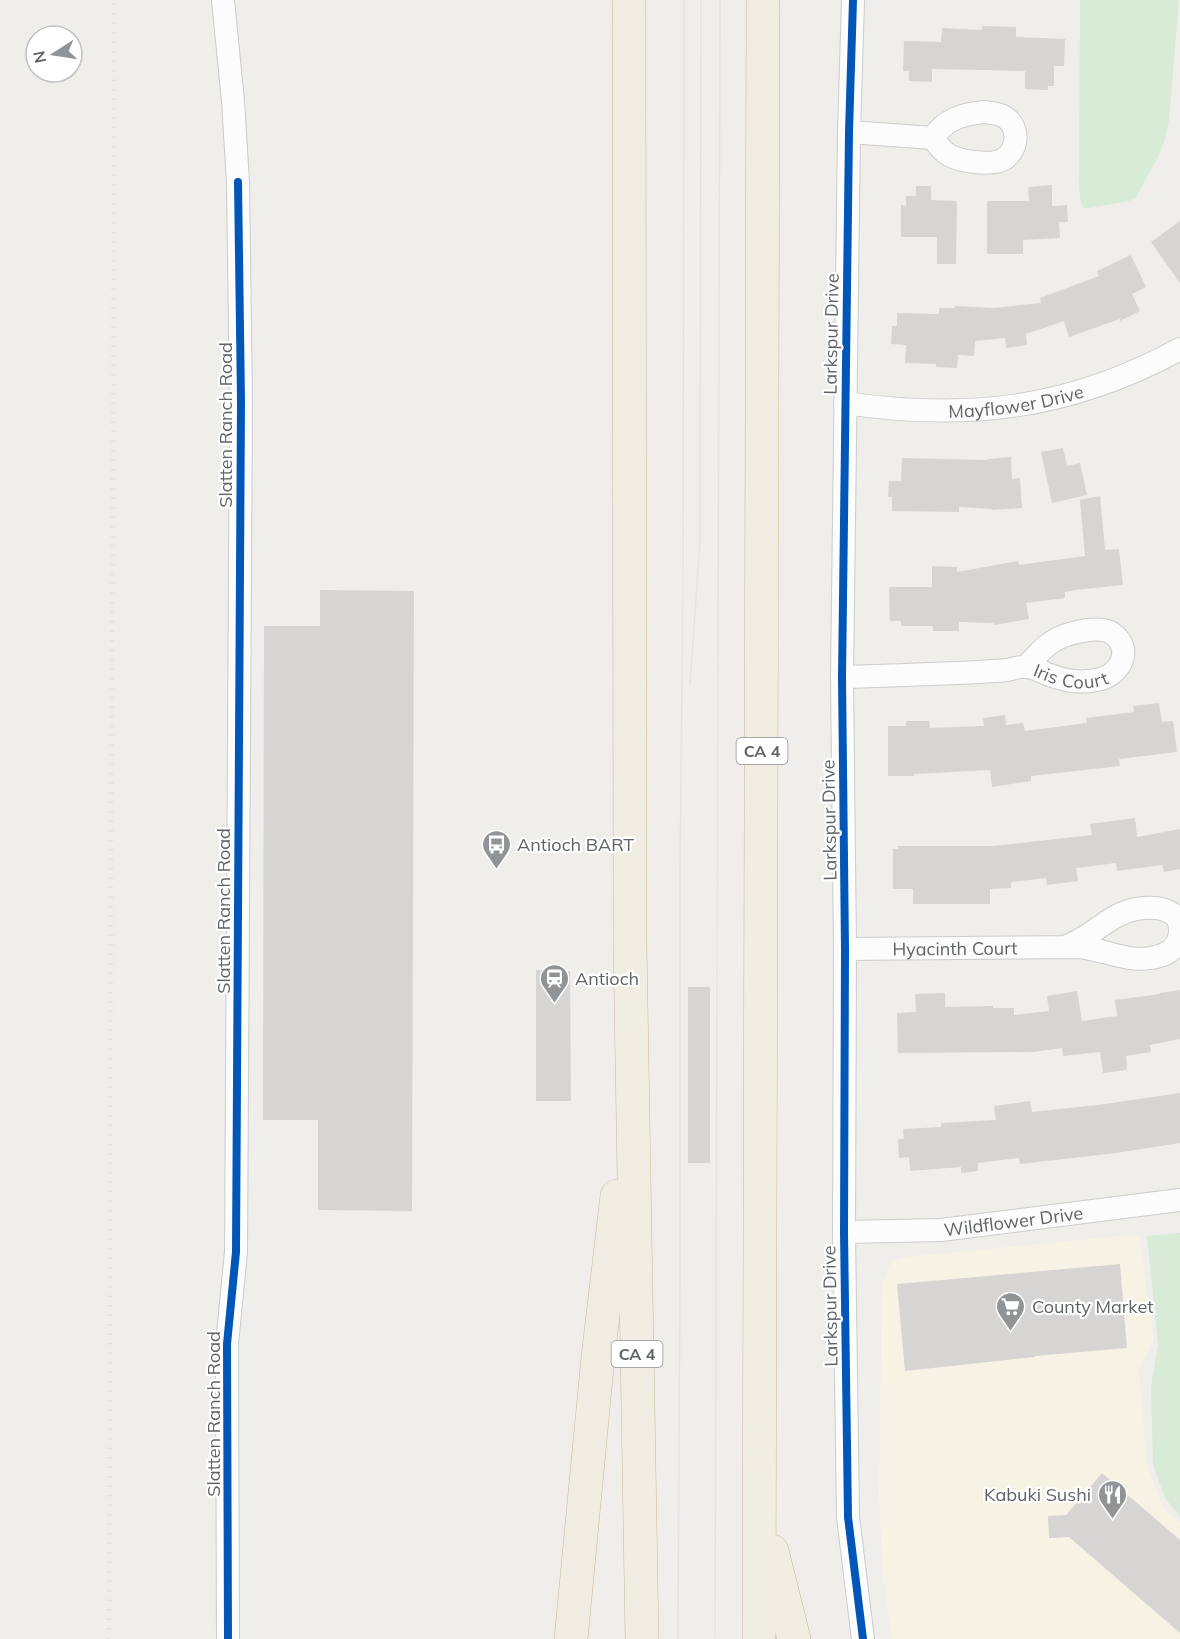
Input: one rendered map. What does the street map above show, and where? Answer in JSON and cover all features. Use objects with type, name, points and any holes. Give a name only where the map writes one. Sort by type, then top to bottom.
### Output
[{"type":"highway","name":"CA 4","points":[[630,0],[630,921],[642,1639]]},
{"type":"highway","name":"CA 4","points":[[759,1639],[763,0]]},
{"type":"highway","points":[[571,1639],[598,1357],[632,1069]]},
{"type":"highway","points":[[760,1503],[794,1639]]},
{"type":"street","name":"Slatten Ranch Road","points":[[224,0],[238,182],[241,401],[236,1252],[227,1344],[228,1639]]},
{"type":"street","name":"Larkspur Drive","points":[[853,0],[849,132],[842,677],[845,949],[844,1232],[848,1517],[863,1639]]},
{"type":"street","points":[[849,132],[933,138]]},
{"type":"street","name":"Mayflower Drive","points":[[845,403],[879,408],[945,412],[1015,406],[1067,396],[1099,386],[1142,369],[1180,349]]},
{"type":"street","name":"Iris Court","points":[[842,677],[982,672],[1025,667]]},
{"type":"street","name":"Hyacinth Court","points":[[845,949],[1064,947]]},
{"type":"street","name":"Wildflower Drive","points":[[844,1232],[941,1230],[1180,1200]]},
{"type":"shaded area","points":[[1139,1234],[1154,1339],[1139,1369],[1145,1448],[1149,1471],[1164,1509],[1180,1523],[1180,1639],[892,1639],[883,1577],[879,1494],[882,1283],[891,1262],[906,1257]]},
{"type":"green space","points":[[1080,0],[1179,0],[1169,120],[1165,140],[1158,157],[1136,197],[1129,201],[1090,208],[1084,208],[1081,203],[1079,187]]},
{"type":"green space","points":[[1180,1233],[1180,1517],[1165,1498],[1153,1465],[1151,1386],[1158,1345],[1147,1236]]},
{"type":"building","points":[[982,26],[1016,27],[1016,37],[1065,39],[1064,66],[1054,66],[1054,86],[1048,86],[1048,90],[1025,89],[1025,71],[932,69],[932,82],[909,81],[909,71],[903,71],[904,41],[941,42],[942,28],[982,30]]},
{"type":"building","points":[[1052,185],[1052,206],[1067,205],[1068,222],[1059,222],[1060,238],[1023,240],[1023,254],[987,254],[987,201],[1029,201],[1028,187]]},
{"type":"building","points":[[916,186],[931,186],[931,200],[957,201],[956,264],[937,264],[937,237],[901,237],[901,205],[906,206],[906,196],[916,196]]},
{"type":"building","points":[[1180,221],[1180,283],[1151,242]]},
{"type":"building","points":[[1131,255],[1146,287],[1132,294],[1140,311],[1120,321],[1120,319],[1069,337],[1064,321],[1026,334],[1027,345],[1006,348],[1005,338],[975,341],[974,356],[958,355],[957,368],[936,367],[936,364],[905,363],[906,345],[891,344],[892,326],[897,326],[897,313],[939,314],[939,308],[955,308],[955,306],[993,308],[1041,303],[1040,298],[1099,276],[1097,271]]},
{"type":"building","points":[[1063,448],[1067,466],[1080,463],[1087,495],[1052,503],[1041,452]]},
{"type":"building","points":[[1011,457],[1012,479],[1020,478],[1022,508],[992,510],[959,507],[959,512],[892,511],[892,497],[888,497],[889,481],[901,481],[902,458],[988,460]]},
{"type":"building","points":[[1100,496],[1105,550],[1119,549],[1123,585],[1065,592],[1065,598],[1026,603],[1029,619],[994,625],[993,623],[959,622],[959,631],[933,631],[933,626],[901,626],[901,621],[890,621],[889,587],[932,587],[932,566],[957,567],[957,572],[1018,561],[1019,565],[1085,556],[1080,500]]},
{"type":"building","points":[[320,590],[414,591],[412,1211],[318,1210],[318,1120],[263,1120],[264,626],[320,626]]},
{"type":"building","points":[[1159,703],[1162,722],[1173,721],[1177,752],[1119,759],[1120,766],[1031,776],[1031,781],[992,787],[990,770],[888,776],[888,726],[906,726],[906,721],[929,721],[930,728],[984,726],[983,718],[1005,715],[1006,725],[1023,723],[1025,731],[1087,723],[1086,718],[1134,712],[1133,706]]},
{"type":"building","points":[[1135,818],[1137,837],[1180,829],[1180,869],[1164,872],[1162,865],[1117,871],[1116,863],[1076,868],[1078,881],[1047,885],[1046,878],[1011,882],[1011,888],[990,889],[990,904],[913,904],[913,889],[893,889],[893,849],[898,849],[898,846],[994,846],[1092,835],[1090,824]]},
{"type":"building","points":[[536,970],[570,971],[571,1101],[536,1101]]},
{"type":"building","points":[[688,987],[710,987],[710,1163],[688,1163]]},
{"type":"building","points":[[1180,990],[1180,1039],[1150,1045],[1151,1052],[1126,1056],[1127,1070],[1103,1073],[1100,1052],[1063,1056],[1062,1048],[1033,1052],[898,1053],[897,1013],[916,1012],[915,994],[945,993],[945,1007],[1014,1008],[1014,1015],[1049,1011],[1047,996],[1077,991],[1082,1021],[1117,1016],[1115,1000]]},
{"type":"building","points":[[1180,1093],[1180,1143],[1020,1164],[1019,1158],[978,1163],[978,1171],[961,1173],[961,1167],[910,1171],[909,1157],[899,1158],[898,1139],[904,1139],[903,1129],[941,1127],[941,1123],[996,1120],[994,1106],[1030,1101],[1032,1112]]},
{"type":"building","points":[[1120,1264],[1127,1348],[905,1371],[897,1284]]},
{"type":"building","points":[[1102,1473],[1180,1540],[1180,1633],[1069,1537],[1049,1538],[1048,1516],[1066,1515]]},
{"type":"tram line","points":[[678,1639],[684,0]]},
{"type":"tram line","points":[[690,684],[700,540],[701,0]]},
{"type":"tram line","points":[[715,1639],[720,0]]},
{"type":"railway","points":[[109,1639],[114,0]]},
{"type":"cycle path","points":[[853,0],[849,132],[842,677],[845,949],[844,1232],[848,1517],[863,1639]]},
{"type":"cycle path","points":[[228,1639],[227,1344],[236,1252],[241,401],[238,182]]},
{"type":"place","name":"Antioch BART","points":[[496,870]]},
{"type":"place","name":"Antioch","points":[[554,1004]]},
{"type":"place","name":"County Market","points":[[1011,1332]]},
{"type":"place","name":"Kabuki Sushi","points":[[1112,1520]]}]
